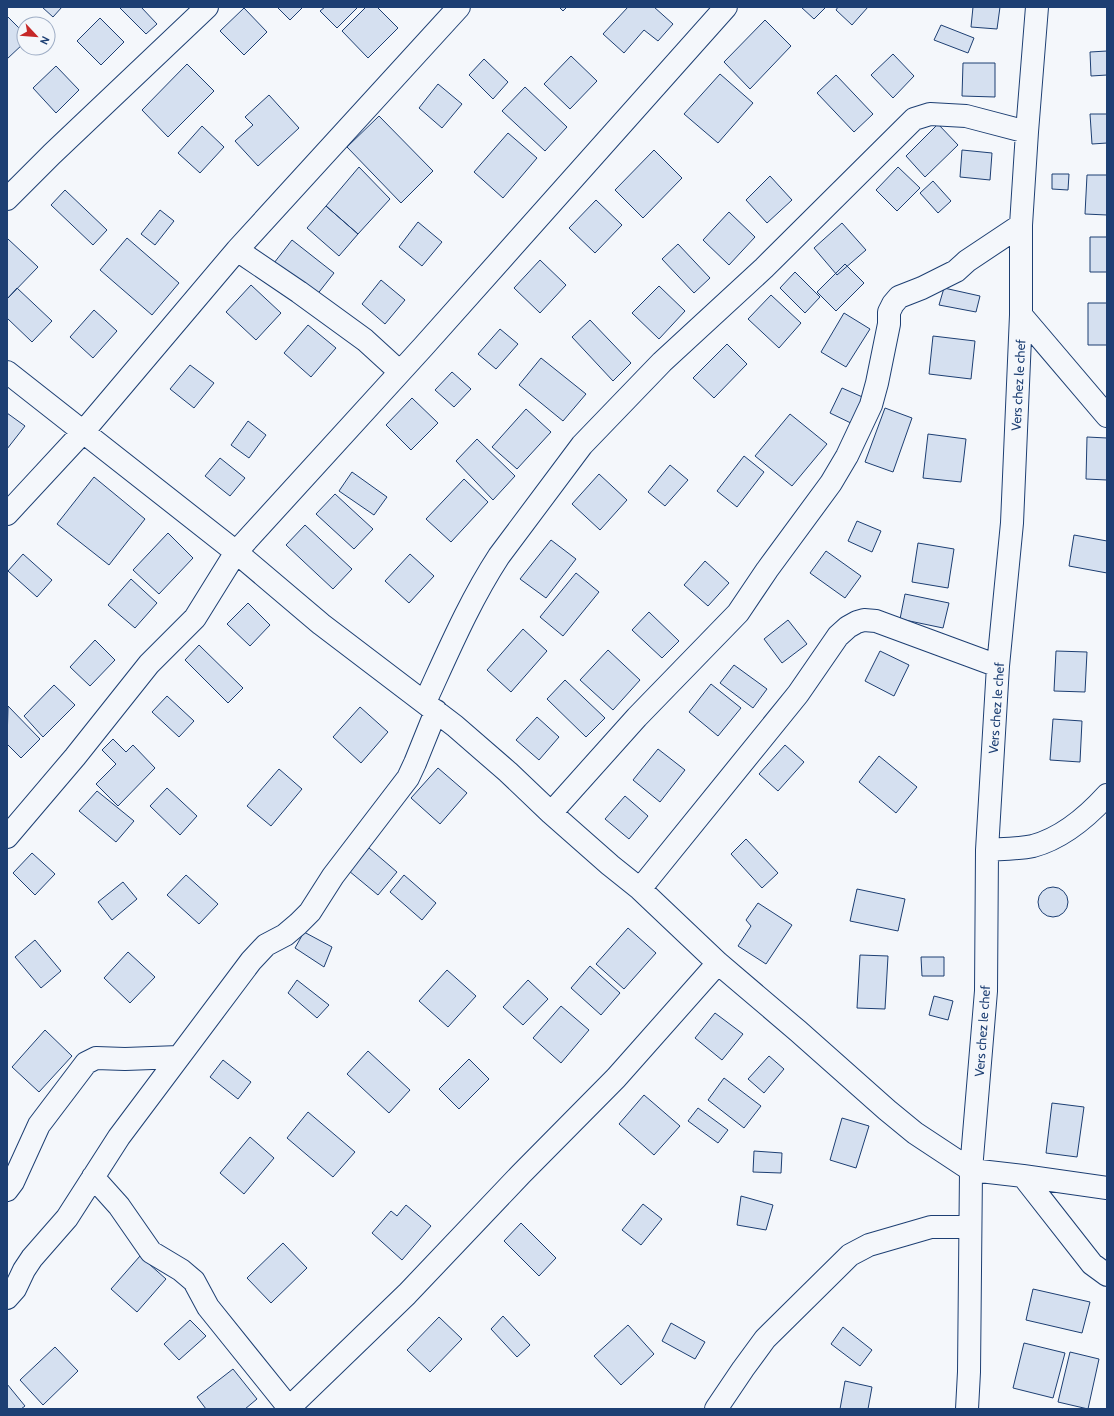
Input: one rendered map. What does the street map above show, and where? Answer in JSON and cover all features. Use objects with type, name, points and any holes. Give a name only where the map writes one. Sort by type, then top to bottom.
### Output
[{"type":"street","points":[[7,199],[52,154],[208,7]]},
{"type":"street","points":[[7,514],[83,432],[237,250],[459,7]]},
{"type":"street","points":[[7,837],[75,757],[149,664],[195,618],[236,552],[400,372],[726,7]]},
{"type":"street","name":"Vers chez le chef","points":[[967,1409],[969,1372],[971,1170],[986,991],[987,850],[998,666],[1012,523],[1021,315],[1021,224],[1037,7]]},
{"type":"street","points":[[7,1298],[15,1289],[24,1270],[32,1258],[67,1218],[119,1137],[251,961],[266,945],[284,935],[310,912],[333,876],[408,778],[415,763],[430,707],[467,611],[487,575],[582,445],[662,362],[764,268],[914,119],[930,114],[966,116],[1027,132]]},
{"type":"street","points":[[551,813],[637,716],[738,613],[830,483],[847,456],[871,405],[880,373],[889,324],[889,312],[893,304],[899,297],[922,288],[956,271],[967,261],[1021,224]]},
{"type":"street","points":[[237,250],[299,292],[365,340],[400,372]]},
{"type":"street","points":[[1021,315],[1107,416]]},
{"type":"street","points":[[7,372],[236,552],[321,624],[430,707],[508,772],[551,813],[610,865],[640,889],[718,963],[892,1114],[915,1132],[971,1170],[1107,1188]]},
{"type":"street","points":[[640,889],[798,694],[838,636],[848,627],[864,620],[876,621],[998,666]]},
{"type":"street","points":[[987,850],[1034,846],[1057,836],[1078,824],[1107,795]]},
{"type":"street","points":[[93,1177],[119,1206],[150,1252],[181,1270],[194,1281],[208,1307],[289,1409],[407,1294],[521,1174],[616,1078],[718,963]]},
{"type":"street","points":[[7,1190],[39,1125],[86,1064],[96,1058],[125,1059],[179,1057]]},
{"type":"street","points":[[1024,1176],[1092,1264],[1107,1275]]},
{"type":"street","points":[[716,1409],[764,1339],[850,1255],[869,1245],[931,1227],[970,1227]]},
{"type":"building","points":[[42,7],[62,7],[54,16],[52,16]]},
{"type":"building","points":[[119,7],[141,7],[157,24],[146,34]]},
{"type":"building","points":[[277,7],[303,7],[290,20]]},
{"type":"building","points":[[325,7],[358,7],[337,28],[320,11]]},
{"type":"building","points":[[366,7],[377,7],[398,28],[368,58],[342,31]]},
{"type":"building","points":[[559,7],[567,7],[563,11]]},
{"type":"building","points":[[628,7],[654,7],[673,24],[658,41],[644,30],[624,53],[603,34]]},
{"type":"building","points":[[801,7],[826,7],[814,19]]},
{"type":"building","points":[[838,7],[868,7],[852,25],[836,10]]},
{"type":"building","points":[[973,7],[1000,7],[997,29],[971,27]]},
{"type":"building","points":[[244,8],[267,32],[244,55],[220,31]]},
{"type":"building","points":[[7,16],[16,25],[16,51],[7,59]]},
{"type":"building","points":[[100,18],[124,42],[101,65],[77,41]]},
{"type":"building","points":[[765,20],[791,46],[750,89],[724,62]]},
{"type":"building","points":[[941,25],[974,38],[968,53],[934,40]]},
{"type":"building","points":[[1107,51],[1107,75],[1091,76],[1090,52]]},
{"type":"building","points":[[893,54],[914,76],[893,98],[871,75]]},
{"type":"building","points":[[571,56],[597,81],[570,109],[544,84]]},
{"type":"building","points":[[484,59],[508,82],[493,99],[469,75]]},
{"type":"building","points":[[963,63],[995,63],[995,97],[962,96]]},
{"type":"building","points":[[187,64],[214,91],[168,137],[142,110]]},
{"type":"building","points":[[56,66],[79,90],[56,113],[33,88]]},
{"type":"building","points":[[720,74],[753,103],[718,143],[684,114]]},
{"type":"building","points":[[836,75],[873,114],[854,132],[817,93]]},
{"type":"building","points":[[438,84],[462,104],[442,128],[419,108]]},
{"type":"building","points":[[525,87],[567,127],[545,151],[502,111]]},
{"type":"building","points":[[269,95],[299,128],[258,166],[235,141],[253,125],[245,117]]},
{"type":"building","points":[[1090,114],[1107,114],[1107,143],[1092,144]]},
{"type":"building","points":[[379,116],[433,171],[401,203],[347,147]]},
{"type":"building","points":[[938,124],[958,145],[925,177],[906,156]]},
{"type":"building","points":[[202,126],[224,147],[200,173],[178,153]]},
{"type":"building","points":[[508,133],[537,158],[503,198],[474,172]]},
{"type":"building","points":[[654,150],[682,178],[643,218],[615,190]]},
{"type":"building","points":[[962,150],[992,153],[990,180],[960,177]]},
{"type":"building","points":[[359,167],[390,199],[358,234],[326,206]]},
{"type":"building","points":[[898,167],[920,188],[897,211],[876,190]]},
{"type":"building","points":[[1052,174],[1069,174],[1068,190],[1052,189]]},
{"type":"building","points":[[1087,175],[1107,175],[1107,215],[1085,214]]},
{"type":"building","points":[[770,176],[792,200],[767,223],[746,200]]},
{"type":"building","points":[[933,181],[951,201],[938,213],[920,193]]},
{"type":"building","points":[[65,190],[107,230],[93,245],[51,205]]},
{"type":"building","points":[[596,200],[622,225],[595,253],[569,228]]},
{"type":"building","points":[[326,206],[358,234],[339,256],[307,228]]},
{"type":"building","points":[[160,210],[174,221],[155,245],[141,234]]},
{"type":"building","points":[[729,212],[755,237],[729,265],[703,240]]},
{"type":"building","points":[[418,222],[442,242],[422,266],[399,247]]},
{"type":"building","points":[[842,223],[866,250],[837,275],[814,248]]},
{"type":"building","points":[[1090,237],[1107,237],[1107,272],[1090,272]]},
{"type":"building","points":[[127,238],[179,283],[152,315],[100,270]]},
{"type":"building","points":[[7,239],[38,267],[8,298],[7,297]]},
{"type":"building","points":[[292,240],[334,273],[316,296],[274,263]]},
{"type":"building","points":[[678,244],[710,278],[694,293],[662,259]]},
{"type":"building","points":[[540,260],[566,285],[540,313],[514,288]]},
{"type":"building","points":[[845,264],[864,283],[836,311],[817,292]]},
{"type":"building","points":[[795,272],[820,297],[805,313],[780,288]]},
{"type":"building","points":[[381,280],[405,300],[385,324],[362,304]]},
{"type":"building","points":[[251,285],[281,313],[256,340],[226,312]]},
{"type":"building","points":[[659,286],[685,311],[659,339],[632,313]]},
{"type":"building","points":[[17,288],[52,321],[32,342],[7,318],[7,299]]},
{"type":"building","points":[[944,288],[980,296],[976,312],[939,305]]},
{"type":"building","points":[[771,295],[801,323],[779,348],[748,319]]},
{"type":"building","points":[[1088,303],[1107,303],[1107,345],[1088,345]]},
{"type":"building","points":[[94,310],[117,331],[93,358],[70,337]]},
{"type":"building","points":[[844,313],[870,329],[846,367],[821,352]]},
{"type":"building","points":[[590,320],[631,363],[613,381],[572,337]]},
{"type":"building","points":[[308,325],[336,348],[311,377],[284,353]]},
{"type":"building","points":[[500,329],[518,344],[496,369],[478,354]]},
{"type":"building","points":[[933,336],[975,341],[971,379],[929,374]]},
{"type":"building","points":[[727,344],[747,364],[714,398],[693,378]]},
{"type":"building","points":[[541,358],[586,394],[563,421],[519,385]]},
{"type":"building","points":[[190,365],[214,383],[194,408],[170,389]]},
{"type":"building","points":[[452,372],[471,389],[454,407],[435,390]]},
{"type":"building","points":[[842,388],[867,399],[855,425],[830,413]]},
{"type":"building","points":[[412,398],[438,423],[411,450],[386,425]]},
{"type":"building","points":[[885,408],[912,418],[893,472],[865,462]]},
{"type":"building","points":[[526,409],[551,432],[517,469],[492,447]]},
{"type":"building","points":[[7,413],[25,426],[7,449]]},
{"type":"building","points":[[790,414],[827,444],[792,486],[755,456]]},
{"type":"building","points":[[248,421],[266,435],[249,458],[231,445]]},
{"type":"building","points":[[928,434],[966,439],[961,482],[923,478]]},
{"type":"building","points":[[1087,437],[1107,438],[1107,480],[1086,479]]},
{"type":"building","points":[[477,439],[515,476],[493,500],[456,461]]},
{"type":"building","points":[[744,456],[764,472],[737,507],[717,491]]},
{"type":"building","points":[[220,458],[245,478],[230,496],[205,476]]},
{"type":"building","points":[[670,465],[688,480],[665,506],[648,492]]},
{"type":"building","points":[[352,472],[387,497],[374,515],[339,491]]},
{"type":"building","points":[[599,474],[627,500],[600,530],[572,504]]},
{"type":"building","points":[[94,477],[145,519],[109,565],[57,524]]},
{"type":"building","points":[[464,479],[488,502],[451,542],[426,519]]},
{"type":"building","points":[[335,494],[373,529],[354,549],[316,514]]},
{"type":"building","points":[[857,521],[881,531],[872,552],[848,541]]},
{"type":"building","points":[[305,525],[352,569],[333,589],[286,545]]},
{"type":"building","points":[[168,533],[193,558],[159,594],[133,570]]},
{"type":"building","points":[[1074,535],[1107,541],[1107,573],[1069,566]]},
{"type":"building","points":[[551,540],[576,559],[546,598],[520,579]]},
{"type":"building","points":[[918,543],[954,549],[948,588],[912,582]]},
{"type":"building","points":[[826,551],[861,576],[845,598],[810,573]]},
{"type":"building","points":[[23,554],[52,580],[37,597],[8,571]]},
{"type":"building","points":[[410,554],[434,576],[409,603],[385,581]]},
{"type":"building","points":[[705,561],[729,583],[708,606],[684,585]]},
{"type":"building","points":[[576,573],[599,592],[563,636],[540,617]]},
{"type":"building","points":[[131,579],[157,603],[135,628],[108,605]]},
{"type":"building","points":[[905,594],[949,603],[943,628],[900,619]]},
{"type":"building","points":[[248,603],[270,625],[250,646],[227,624]]},
{"type":"building","points":[[649,612],[679,641],[662,658],[632,630]]},
{"type":"building","points":[[788,620],[807,644],[782,663],[764,639]]},
{"type":"building","points":[[523,629],[547,651],[511,692],[487,670]]},
{"type":"building","points":[[95,640],[115,660],[90,686],[70,667]]},
{"type":"building","points":[[199,645],[243,688],[228,703],[185,660]]},
{"type":"building","points":[[608,650],[640,680],[613,710],[580,680]]},
{"type":"building","points":[[880,651],[909,665],[894,696],[865,681]]},
{"type":"building","points":[[1056,651],[1087,652],[1085,692],[1054,691]]},
{"type":"building","points":[[734,665],[767,689],[753,708],[720,683]]},
{"type":"building","points":[[565,680],[605,718],[586,737],[547,699]]},
{"type":"building","points":[[711,684],[741,708],[718,736],[689,712]]},
{"type":"building","points":[[54,685],[75,705],[43,737],[24,716]]},
{"type":"building","points":[[167,696],[194,721],[179,737],[152,712]]},
{"type":"building","points":[[8,706],[40,739],[21,758],[7,744]]},
{"type":"building","points":[[360,707],[388,732],[361,763],[333,737]]},
{"type":"building","points":[[537,717],[559,737],[539,760],[516,740]]},
{"type":"building","points":[[1053,719],[1082,721],[1080,762],[1050,760]]},
{"type":"building","points":[[113,739],[126,752],[133,745],[155,768],[118,806],[96,784],[116,764],[102,750]]},
{"type":"building","points":[[785,745],[804,762],[778,791],[759,774]]},
{"type":"building","points":[[658,749],[685,770],[660,802],[633,780]]},
{"type":"building","points":[[879,756],[917,787],[896,813],[859,782]]},
{"type":"building","points":[[438,768],[467,793],[440,824],[411,798]]},
{"type":"building","points":[[279,769],[302,789],[271,826],[247,806]]},
{"type":"building","points":[[167,788],[197,816],[180,835],[150,806]]},
{"type":"building","points":[[97,791],[134,821],[116,842],[79,811]]},
{"type":"building","points":[[625,796],[648,816],[629,839],[605,819]]},
{"type":"building","points":[[746,839],[778,873],[762,888],[731,854]]},
{"type":"building","points":[[369,848],[397,872],[378,895],[349,871]]},
{"type":"building","points":[[32,853],[55,874],[35,895],[13,873]]},
{"type":"building","points":[[186,875],[218,904],[199,924],[167,895]]},
{"type":"building","points":[[404,875],[436,903],[422,920],[390,892]]},
{"type":"building","points":[[123,882],[137,899],[112,920],[98,902]]},
{"type":"building","points":[[1053,887],[1064,891],[1068,902],[1064,913],[1053,917],[1042,913],[1038,902],[1042,891]]},
{"type":"building","points":[[857,889],[905,899],[898,931],[850,921]]},
{"type":"building","points":[[758,903],[792,925],[766,964],[738,946],[751,926],[746,920]]},
{"type":"building","points":[[628,928],[656,953],[624,989],[596,964]]},
{"type":"building","points":[[304,932],[332,947],[324,967],[295,948]]},
{"type":"building","points":[[35,940],[61,971],[41,988],[15,957]]},
{"type":"building","points":[[128,952],[155,977],[130,1003],[104,978]]},
{"type":"building","points":[[860,955],[888,956],[885,1009],[857,1008]]},
{"type":"building","points":[[921,957],[944,957],[944,976],[922,976]]},
{"type":"building","points":[[590,966],[620,993],[601,1015],[571,988]]},
{"type":"building","points":[[447,970],[476,996],[448,1027],[419,1001]]},
{"type":"building","points":[[297,980],[329,1005],[317,1018],[288,993]]},
{"type":"building","points":[[528,980],[548,999],[523,1025],[503,1007]]},
{"type":"building","points":[[934,996],[953,1001],[948,1020],[929,1015]]},
{"type":"building","points":[[561,1006],[589,1030],[561,1063],[533,1038]]},
{"type":"building","points":[[715,1013],[743,1034],[722,1060],[695,1038]]},
{"type":"building","points":[[45,1030],[72,1056],[39,1092],[12,1067]]},
{"type":"building","points":[[368,1051],[410,1090],[389,1113],[347,1074]]},
{"type":"building","points":[[769,1056],[784,1069],[764,1093],[748,1079]]},
{"type":"building","points":[[469,1059],[489,1079],[459,1109],[439,1089]]},
{"type":"building","points":[[223,1060],[251,1082],[238,1099],[210,1077]]},
{"type":"building","points":[[724,1078],[761,1106],[744,1128],[708,1100]]},
{"type":"building","points":[[644,1095],[680,1126],[654,1155],[619,1124]]},
{"type":"building","points":[[1052,1103],[1084,1107],[1077,1157],[1046,1153]]},
{"type":"building","points":[[698,1108],[728,1130],[718,1143],[688,1121]]},
{"type":"building","points":[[308,1112],[355,1152],[333,1177],[287,1138]]},
{"type":"building","points":[[842,1118],[869,1126],[856,1168],[830,1160]]},
{"type":"building","points":[[250,1137],[274,1158],[244,1194],[220,1173]]},
{"type":"building","points":[[754,1151],[782,1153],[781,1173],[753,1172]]},
{"type":"building","points":[[741,1196],[773,1205],[766,1230],[737,1225]]},
{"type":"building","points":[[643,1204],[662,1219],[641,1245],[622,1230]]},
{"type":"building","points":[[406,1205],[431,1226],[402,1260],[372,1233],[391,1211],[397,1216]]},
{"type":"building","points":[[521,1223],[556,1258],[539,1276],[504,1241]]},
{"type":"building","points":[[283,1243],[307,1268],[271,1303],[247,1278]]},
{"type":"building","points":[[140,1256],[166,1279],[137,1312],[111,1289]]},
{"type":"building","points":[[1033,1289],[1090,1302],[1082,1333],[1026,1320]]},
{"type":"building","points":[[503,1316],[530,1345],[517,1357],[491,1329]]},
{"type":"building","points":[[439,1317],[462,1339],[430,1372],[407,1350]]},
{"type":"building","points":[[190,1320],[206,1336],[179,1360],[164,1344]]},
{"type":"building","points":[[671,1323],[705,1342],[695,1359],[662,1341]]},
{"type":"building","points":[[628,1325],[654,1354],[621,1385],[594,1356]]},
{"type":"building","points":[[843,1327],[872,1350],[860,1366],[831,1344]]},
{"type":"building","points":[[1024,1343],[1065,1353],[1053,1398],[1013,1388]]},
{"type":"building","points":[[55,1347],[78,1371],[43,1405],[20,1380]]},
{"type":"building","points":[[1070,1352],[1099,1359],[1088,1409],[1058,1402]]},
{"type":"building","points":[[233,1369],[257,1399],[245,1409],[206,1409],[197,1397]]},
{"type":"building","points":[[845,1381],[872,1387],[868,1409],[840,1409]]},
{"type":"building","points":[[7,1384],[25,1406],[21,1409],[7,1409]]}]
